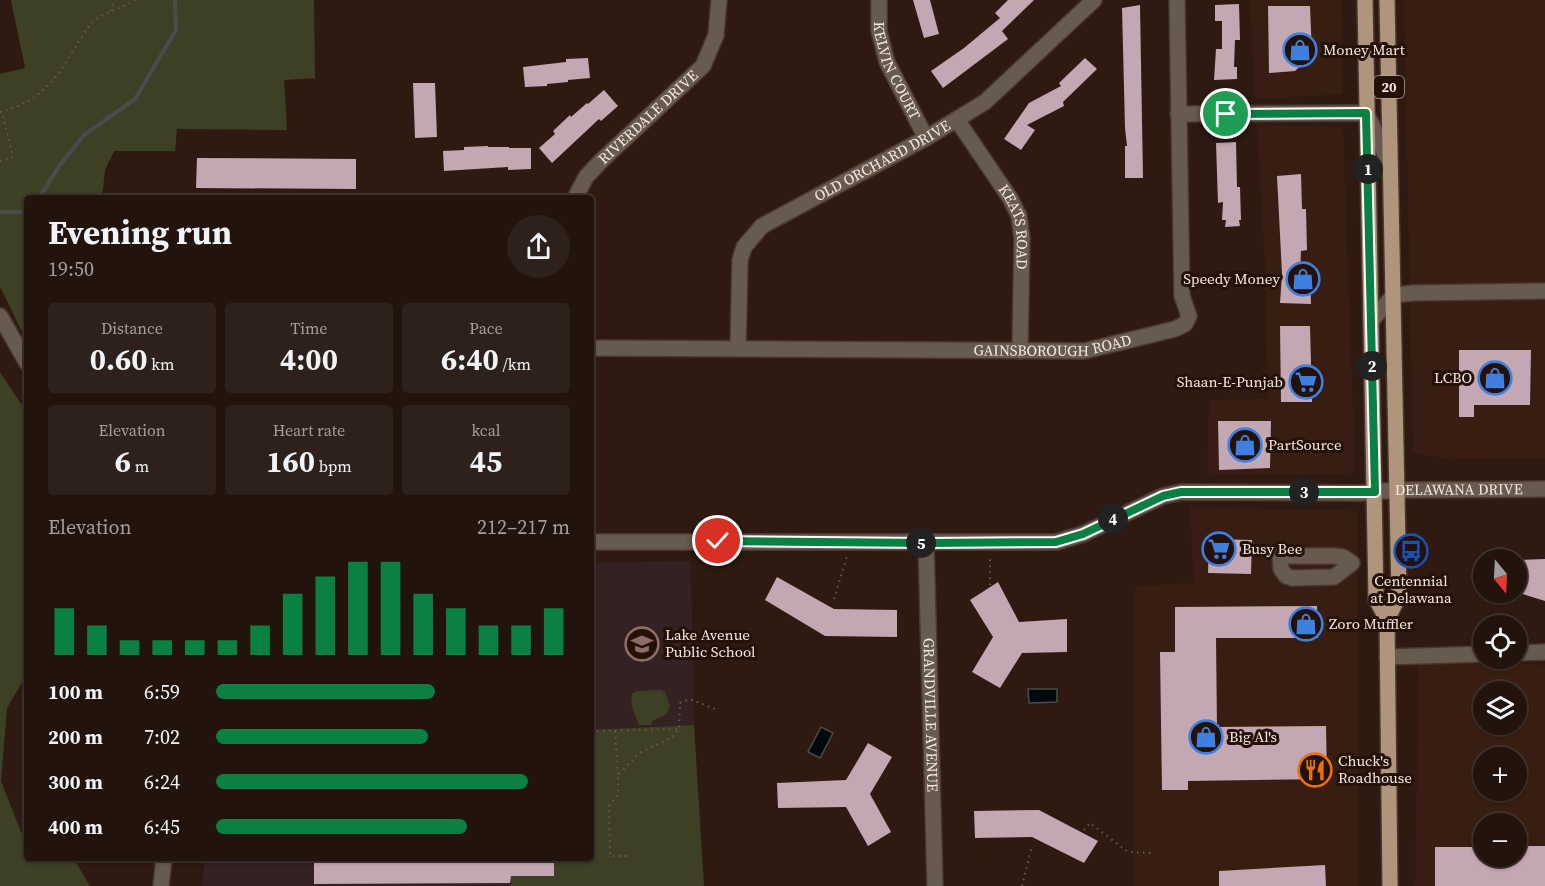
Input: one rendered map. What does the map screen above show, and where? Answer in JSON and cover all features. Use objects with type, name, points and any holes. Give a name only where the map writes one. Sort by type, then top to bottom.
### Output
[{"type":"main road","name":"20","points":[[1365,0],[1376,599],[1387,620]]},
{"type":"main road","name":"20","points":[[1388,0],[1399,596],[1387,620],[1390,886]]},
{"type":"street","name":"RIVERDALE DRIVE","points":[[577,195],[586,177],[602,160],[703,66],[716,35],[719,0]]},
{"type":"street","name":"KELVIN COURT","points":[[879,0],[879,32],[886,62],[926,138]]},
{"type":"street","name":"OLD ORCHARD DRIVE","points":[[738,348],[740,260],[744,247],[762,226],[926,138],[984,102],[1094,0]]},
{"type":"street","name":"GAINSBOROUGH ROAD","points":[[594,348],[1084,351],[1175,329],[1185,324],[1189,316],[1182,296],[1177,0]]},
{"type":"street","points":[[1178,114],[1366,113],[1380,141],[1392,174]]},
{"type":"street","name":"KEATS ROAD","points":[[957,120],[1010,198],[1019,216],[1022,238],[1020,351]]},
{"type":"street","points":[[1371,321],[1394,296],[1413,293],[1545,291]]},
{"type":"street","points":[[0,316],[24,358]]},
{"type":"street","name":"DELAWANA DRIVE","points":[[594,542],[1056,542],[1083,534],[1163,496],[1181,492],[1545,489]]},
{"type":"street","name":"GRANDVILLE AVENUE","points":[[926,543],[935,886]]},
{"type":"street","points":[[1280,556],[1347,560],[1339,575],[1334,577],[1293,578],[1286,576],[1281,569],[1280,556]]},
{"type":"street","points":[[1527,653],[1545,652]]},
{"type":"street","points":[[1387,657],[1473,654]]},
{"type":"street","points":[[161,886],[164,861]]},
{"type":"path","points":[[110,11],[115,0]]},
{"type":"path","points":[[0,161],[13,157],[1,112],[24,104],[38,95],[55,79],[90,25],[104,14],[135,0]]},
{"type":"path","points":[[834,599],[852,542]]},
{"type":"path","points":[[990,543],[990,585]]},
{"type":"path","points":[[618,775],[639,753],[671,738],[679,729],[680,703],[690,699],[715,709]]},
{"type":"path","points":[[594,731],[679,729]]},
{"type":"path","points":[[615,731],[618,795],[609,806],[610,856],[626,856]]},
{"type":"path","points":[[1084,830],[1090,823],[1128,852],[1152,853]]},
{"type":"path","points":[[1022,886],[1031,849]]},
{"type":"shaded area","points":[[1250,0],[1341,0],[1343,94],[1255,99]]},
{"type":"shaded area","points":[[1404,0],[1545,0],[1545,458],[1450,459],[1413,453]]},
{"type":"shaded area","points":[[1257,124],[1343,127],[1355,470],[1349,470],[1348,474],[1207,475],[1209,400],[1268,399],[1265,266]]},
{"type":"shaded area","points":[[1190,507],[1357,511],[1358,886],[1133,886],[1135,586],[1194,583]]},
{"type":"shaded area","name":"Lake Avenue Public School","points":[[691,561],[694,725],[594,730],[594,563]]},
{"type":"shaded area","points":[[1419,660],[1473,662],[1473,669],[1527,669],[1527,664],[1545,665],[1545,886],[1415,886]]},
{"type":"shaded area","points":[[1028,689],[1057,689],[1057,702],[1029,703]]},
{"type":"shaded area","points":[[821,727],[833,733],[820,758],[808,752]]},
{"type":"shaded area","points":[[204,861],[511,861],[511,886],[203,886]]},
{"type":"green space","points":[[11,0],[314,0],[315,78],[284,80],[287,130],[177,129],[175,151],[114,151],[105,170],[102,195],[24,195],[24,336],[0,287],[0,74],[25,68]]},
{"type":"green space","points":[[0,372],[24,408],[24,679],[7,708],[1,781],[24,839],[24,861],[75,861],[90,886],[0,886]]},
{"type":"green space","points":[[661,690],[665,692],[670,706],[666,715],[652,721],[651,725],[639,725],[632,706],[633,693]]},
{"type":"green space","points":[[694,725],[704,886],[511,886],[511,861],[594,861],[594,730]]},
{"type":"building","points":[[913,0],[930,0],[939,34],[924,38]]},
{"type":"building","points":[[1008,0],[1034,0],[1002,31],[1008,39],[943,88],[931,71],[964,48],[1000,18],[995,13]]},
{"type":"building","points":[[1239,4],[1240,40],[1235,40],[1234,67],[1237,67],[1237,79],[1214,80],[1216,49],[1222,49],[1222,21],[1215,21],[1215,5]]},
{"type":"building","points":[[1140,5],[1143,178],[1125,178],[1125,146],[1127,146],[1122,8]]},
{"type":"building","points":[[1268,6],[1310,6],[1312,55],[1295,71],[1269,73]]},
{"type":"building","points":[[588,58],[590,78],[568,80],[568,82],[547,84],[547,86],[525,87],[523,67],[566,62],[566,59]]},
{"type":"building","points":[[1085,58],[1097,69],[1063,102],[1064,106],[1027,125],[1035,130],[1021,150],[1004,139],[1029,103],[1061,86],[1059,83]]},
{"type":"building","points":[[413,83],[435,83],[437,137],[415,138]]},
{"type":"building","points":[[604,90],[618,106],[601,121],[599,119],[552,163],[539,148],[555,134],[553,131],[570,115],[571,117]]},
{"type":"building","points":[[1236,142],[1237,187],[1240,187],[1241,220],[1239,220],[1240,226],[1225,227],[1226,220],[1222,220],[1223,202],[1218,203],[1216,143]]},
{"type":"building","points":[[488,146],[531,148],[531,169],[508,170],[508,167],[444,171],[443,151]]},
{"type":"building","points":[[197,158],[356,159],[356,189],[196,188]]},
{"type":"building","points":[[1301,174],[1302,209],[1306,209],[1307,250],[1301,251],[1300,274],[1310,275],[1311,304],[1280,303],[1282,274],[1277,176]]},
{"type":"building","points":[[1280,326],[1310,326],[1312,402],[1281,402]]},
{"type":"building","name":"LCBO","points":[[1459,350],[1531,350],[1530,405],[1474,405],[1474,417],[1459,417]]},
{"type":"building","name":"PartSource","points":[[1218,421],[1271,421],[1270,468],[1219,470]]},
{"type":"building","points":[[1209,539],[1252,540],[1251,574],[1208,573]]},
{"type":"building","points":[[1545,559],[1545,601],[1527,595],[1527,560]]},
{"type":"building","points":[[777,577],[834,609],[897,610],[897,637],[825,636],[765,600]]},
{"type":"building","points":[[998,582],[1019,622],[1067,619],[1067,652],[1022,653],[1000,688],[972,672],[993,637],[970,600]]},
{"type":"building","points":[[1317,606],[1318,638],[1216,638],[1217,727],[1326,726],[1327,779],[1188,781],[1188,790],[1162,790],[1160,652],[1175,652],[1175,607]]},
{"type":"building","points":[[868,743],[892,757],[870,794],[891,832],[868,846],[846,807],[778,808],[777,783],[846,780]]},
{"type":"building","points":[[1039,810],[1098,841],[1084,863],[1032,837],[975,838],[974,811]]},
{"type":"building","points":[[1527,846],[1545,846],[1545,886],[1435,886],[1435,847],[1473,847],[1473,867],[1527,867]]},
{"type":"building","points":[[314,861],[554,861],[554,876],[511,876],[510,883],[314,884]]},
{"type":"building","points":[[1325,865],[1326,886],[1219,886],[1219,871]]},
{"type":"waterway","points":[[41,195],[59,166],[84,135],[135,99],[176,30],[175,0]]},
{"type":"waterway","points":[[1,212],[24,212]]},
{"type":"place","name":"Money Mart","points":[[1300,50]]},
{"type":"place","name":"Speedy Money","points":[[1303,279]]},
{"type":"place","name":"LCBO","points":[[1495,378]]},
{"type":"place","name":"Shaan-E-Punjab","points":[[1306,382]]},
{"type":"place","name":"PartSource","points":[[1245,445]]},
{"type":"place","name":"Busy Bee","points":[[1219,549]]},
{"type":"place","name":"Centennial at Delawana","points":[[1411,551]]},
{"type":"place","name":"Zoro Muffler","points":[[1306,624]]},
{"type":"place","name":"Lake Avenue Public School","points":[[642,644]]},
{"type":"place","name":"Big Al's","points":[[1206,737]]},
{"type":"place","name":"Chuck's Roadhouse","points":[[1315,770]]},
{"type":"route","points":[[718,541],[1056,542],[1083,534],[1163,496],[1181,492],[1375,492],[1366,113],[1226,114]]}]
